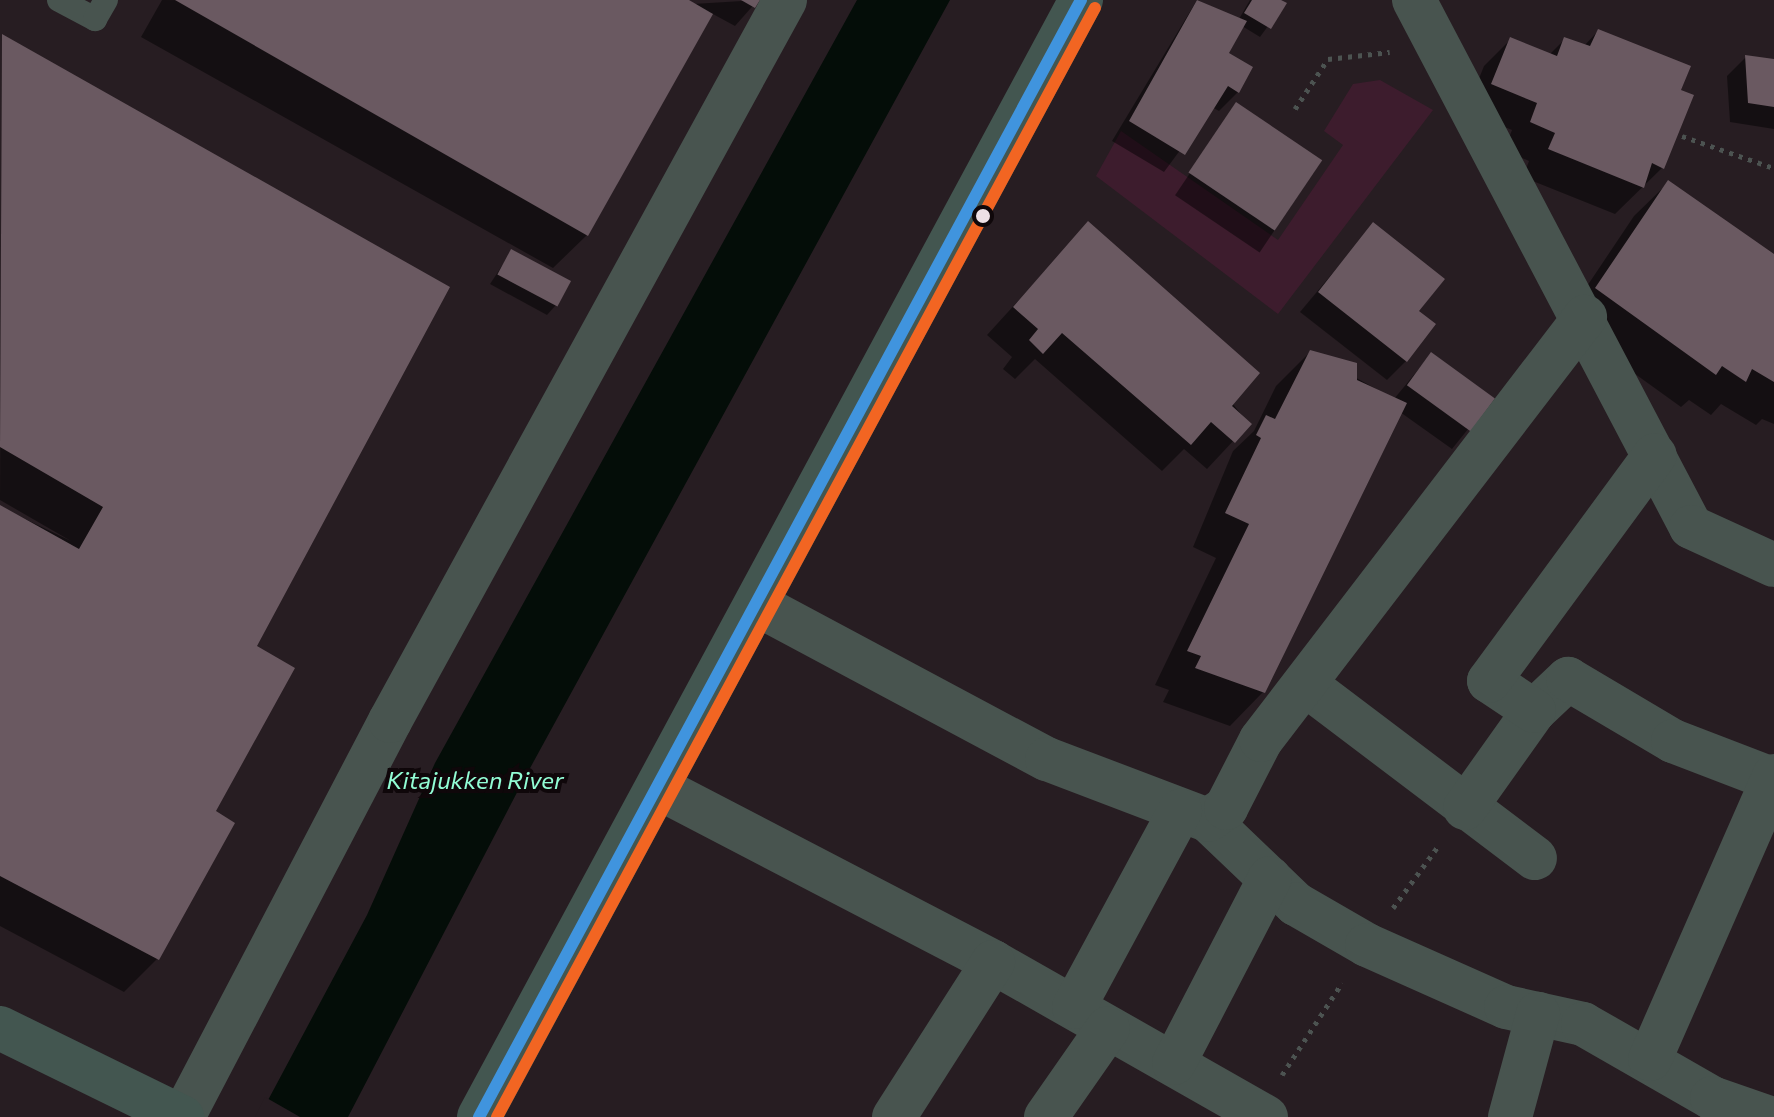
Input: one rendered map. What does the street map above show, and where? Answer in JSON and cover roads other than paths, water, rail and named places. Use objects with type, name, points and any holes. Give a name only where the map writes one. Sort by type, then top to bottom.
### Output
[{"type":"main road","points":[[479,1117],[758,605],[1081,0]]},
{"type":"main road","points":[[0,1028],[183,1117]]},
{"type":"street","points":[[183,1117],[383,735],[785,0]]},
{"type":"street","points":[[1414,0],[1585,317],[1691,527],[1774,565]]},
{"type":"street","points":[[1194,815],[1226,808],[1261,740],[1585,317]]},
{"type":"street","points":[[1534,711],[1489,681],[1655,455]]},
{"type":"street","points":[[758,605],[1047,759],[1194,815],[1270,878],[1296,904],[1367,945],[1461,990],[1538,1014],[1583,1024],[1650,1059],[1712,1098],[1767,1117]]},
{"type":"street","points":[[1465,808],[1534,711],[1568,679],[1673,741],[1773,778],[1650,1059]]},
{"type":"street","points":[[1306,685],[1535,858]]},
{"type":"street","points":[[659,788],[993,962],[1266,1117]]},
{"type":"street","points":[[1046,1117],[1091,1017],[1194,815]]},
{"type":"street","points":[[1174,1063],[1270,878]]},
{"type":"street","points":[[894,1117],[993,962]]},
{"type":"street","points":[[1510,1117],[1538,1014]]},
{"type":"lane","points":[[59,0],[95,19],[106,0]]},
{"type":"water","name":"Kitajukken River","points":[[857,0],[950,0],[523,781],[348,1117],[259,1117],[367,915],[435,763]]}]
